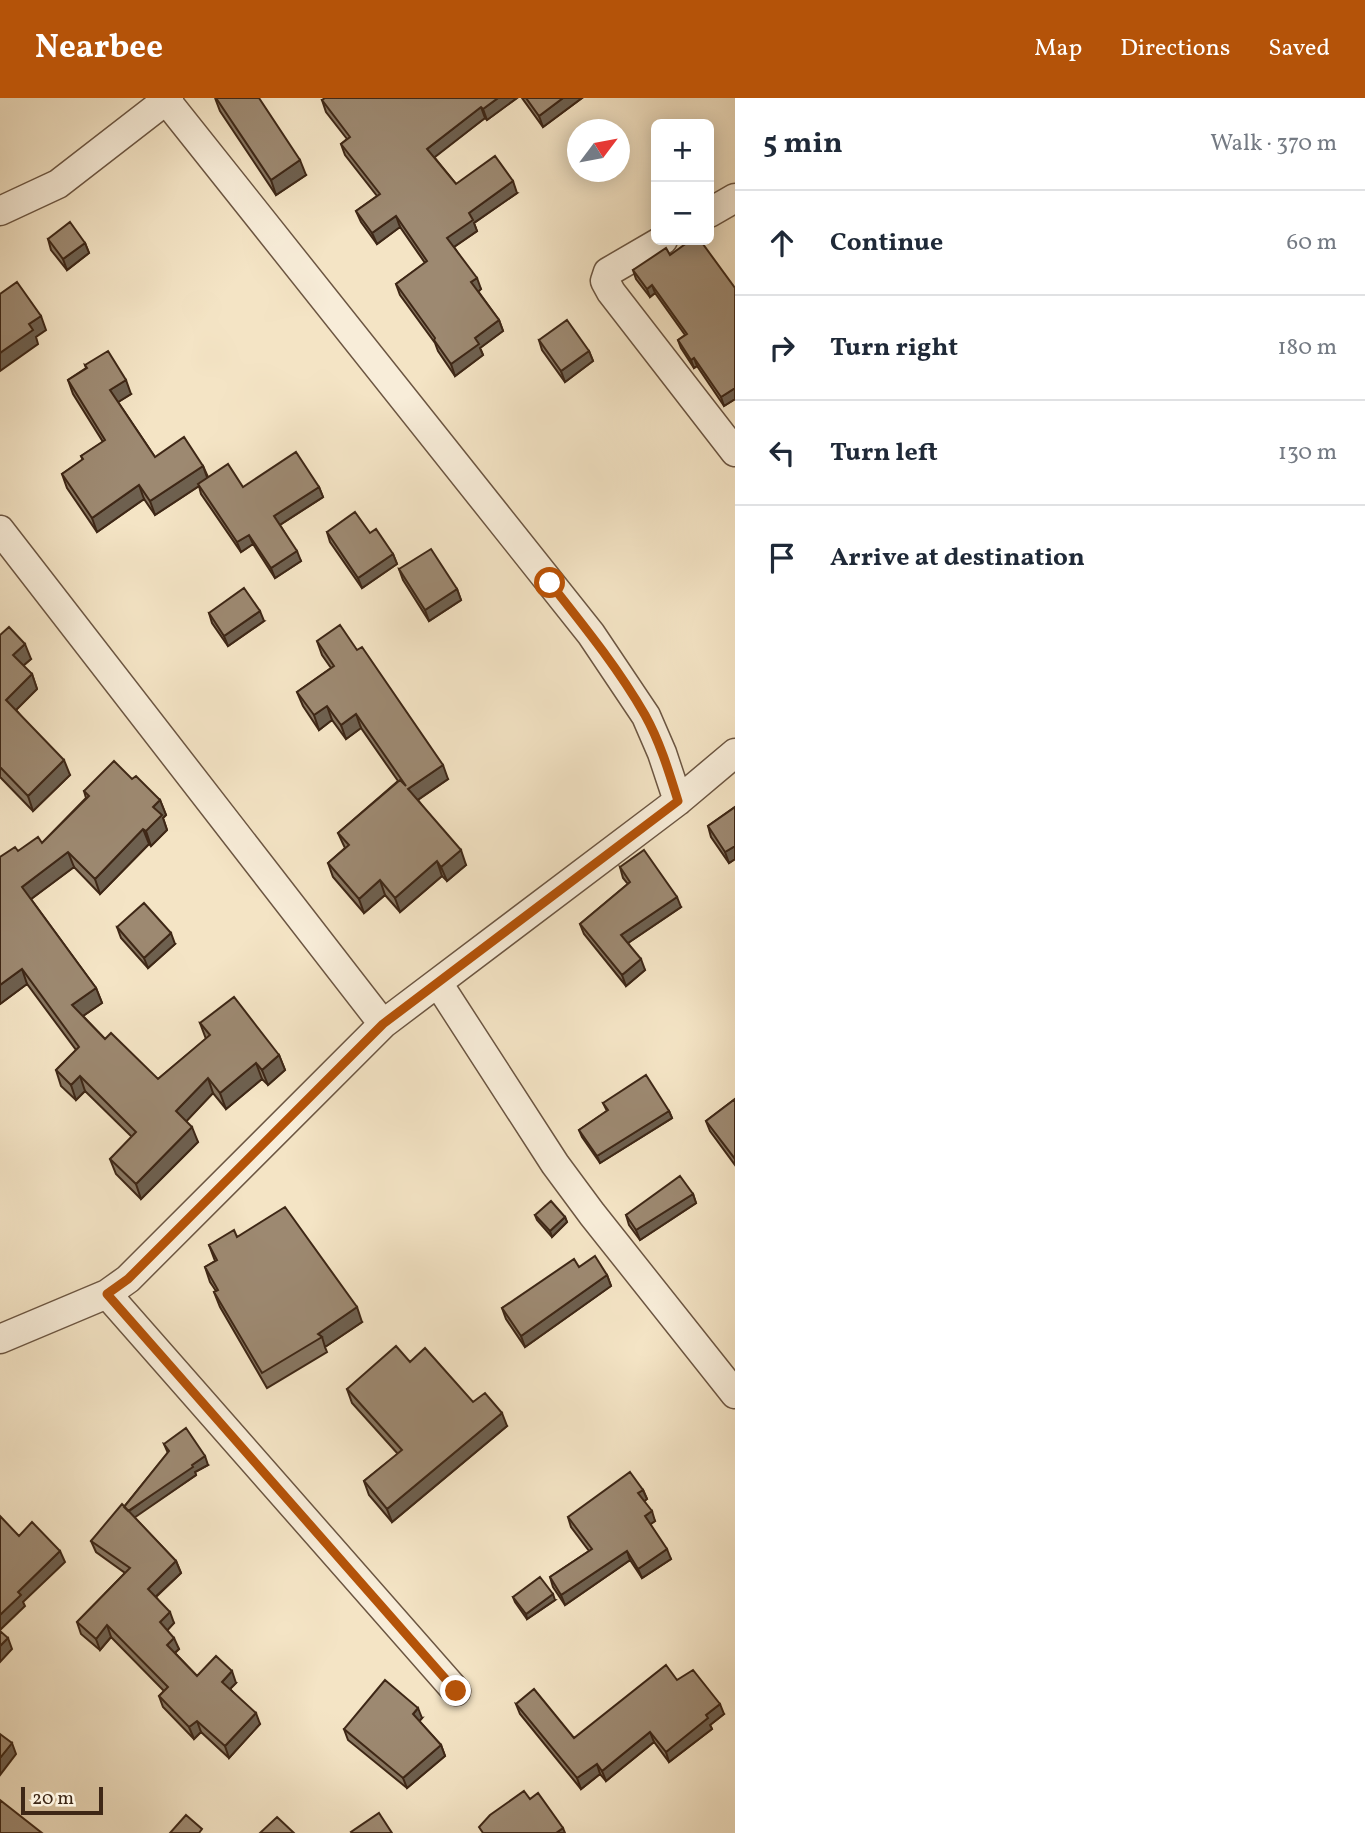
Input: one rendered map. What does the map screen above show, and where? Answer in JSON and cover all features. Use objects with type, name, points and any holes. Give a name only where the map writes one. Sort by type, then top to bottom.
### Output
[{"type":"street","points":[[0,211],[58,184],[168,99],[591,634],[646,716],[662,752],[678,801]]},
{"type":"street","points":[[714,210],[735,198]]},
{"type":"street","points":[[654,245],[608,272],[605,281],[735,452]]},
{"type":"street","points":[[0,530],[383,1024]]},
{"type":"street","points":[[0,1339],[107,1294],[128,1279],[383,1024],[678,801],[735,753]]},
{"type":"street","points":[[438,982],[555,1164],[735,1394]]},
{"type":"street","points":[[107,1294],[456,1691]]},
{"type":"building","points":[[216,98],[259,98],[300,160],[271,180]]},
{"type":"building","points":[[498,98],[483,109],[481,107],[427,149],[456,184],[495,156],[513,181],[469,213],[473,220],[447,238],[477,278],[471,282],[499,320],[475,338],[479,344],[451,364],[396,284],[427,261],[396,216],[372,233],[356,211],[380,194],[341,144],[350,137],[322,100]]},
{"type":"building","points":[[526,98],[563,98],[539,116]]},
{"type":"building","points":[[70,222],[85,243],[63,259],[48,239]]},
{"type":"building","points":[[684,245],[704,245],[735,288],[735,388],[721,397],[678,340],[687,334],[652,285],[647,289],[633,270],[666,248],[670,255]]},
{"type":"building","points":[[17,282],[41,316],[29,324],[33,330],[0,353],[0,294]]},
{"type":"building","points":[[567,320],[589,351],[561,371],[539,340]]},
{"type":"building","points":[[108,351],[126,380],[110,390],[155,457],[184,437],[203,466],[150,501],[139,485],[92,518],[62,474],[83,459],[81,456],[105,440],[68,380],[87,368],[85,365]]},
{"type":"building","points":[[296,452],[319,487],[274,516],[297,551],[271,568],[249,535],[237,542],[198,484],[228,464],[243,487]]},
{"type":"building","points":[[355,512],[370,533],[376,529],[393,554],[358,578],[327,532]]},
{"type":"building","points":[[431,549],[457,589],[425,610],[399,569]]},
{"type":"building","points":[[244,588],[260,611],[224,636],[209,613]]},
{"type":"building","points":[[340,625],[357,650],[362,647],[443,765],[408,789],[461,850],[441,867],[437,861],[395,898],[380,880],[359,899],[328,863],[349,845],[338,833],[400,780],[406,786],[356,714],[341,725],[327,706],[314,715],[297,692],[334,666],[317,641]]},
{"type":"building","points":[[9,627],[25,644],[13,655],[32,674],[6,700],[64,760],[28,796],[0,767],[0,635]]},
{"type":"building","points":[[114,761],[132,779],[136,776],[160,800],[153,807],[162,815],[146,831],[143,829],[95,879],[68,852],[22,887],[96,988],[72,1005],[105,1039],[111,1033],[158,1079],[210,1035],[200,1023],[234,997],[279,1055],[262,1070],[256,1063],[220,1093],[208,1078],[176,1111],[192,1127],[136,1184],[110,1159],[136,1132],[80,1076],[71,1085],[56,1070],[79,1047],[22,969],[0,985],[0,857],[15,847],[18,851],[38,837],[42,843],[89,796],[84,791]]},
{"type":"building","points":[[735,807],[735,846],[725,852],[708,826]]},
{"type":"building","points":[[644,850],[677,897],[621,935],[641,959],[622,975],[580,924],[630,882],[620,867]]},
{"type":"building","points":[[144,903],[171,933],[144,958],[117,927]]},
{"type":"building","points":[[646,1075],[669,1111],[597,1156],[579,1130],[608,1110],[603,1103]]},
{"type":"building","points":[[735,1099],[735,1159],[706,1121]]},
{"type":"building","points":[[680,1176],[693,1194],[636,1230],[626,1215]]},
{"type":"building","points":[[551,1201],[565,1217],[550,1231],[535,1215]]},
{"type":"building","points":[[285,1207],[357,1307],[318,1334],[322,1337],[262,1373],[214,1292],[218,1290],[205,1267],[217,1260],[209,1245],[234,1230],[237,1237]]},
{"type":"building","points":[[595,1256],[607,1275],[521,1336],[502,1308],[574,1259],[579,1267]]},
{"type":"building","points":[[396,1346],[410,1362],[425,1348],[473,1402],[485,1393],[502,1413],[387,1509],[364,1481],[402,1450],[347,1389]]},
{"type":"building","points":[[186,1428],[205,1456],[128,1511],[124,1507],[169,1451],[164,1444]]},
{"type":"building","points":[[630,1472],[643,1490],[638,1493],[652,1511],[645,1516],[667,1549],[638,1569],[627,1551],[561,1595],[550,1577],[592,1549],[568,1517]]},
{"type":"building","points":[[122,1504],[176,1561],[148,1589],[170,1612],[160,1622],[174,1638],[167,1645],[197,1676],[216,1656],[232,1671],[222,1682],[256,1713],[225,1746],[197,1721],[189,1727],[159,1696],[168,1687],[107,1625],[96,1639],[77,1622],[130,1568],[91,1541]]},
{"type":"building","points":[[0,1516],[19,1536],[32,1522],[60,1551],[18,1592],[21,1595],[0,1615]]},
{"type":"building","points":[[540,1577],[553,1594],[526,1614],[513,1597]]},
{"type":"building","points":[[0,1631],[8,1638],[0,1646]]},
{"type":"building","points":[[666,1665],[677,1680],[693,1670],[720,1704],[706,1715],[708,1718],[666,1752],[650,1732],[602,1771],[597,1764],[577,1778],[516,1704],[534,1689],[574,1738]]},
{"type":"building","points":[[385,1680],[418,1708],[413,1714],[441,1745],[403,1778],[344,1729]]},
{"type":"building","points":[[0,1734],[12,1743],[0,1758]]},
{"type":"building","points":[[524,1791],[530,1799],[538,1793],[563,1828],[556,1833],[483,1833],[479,1827],[490,1815]]},
{"type":"building","points":[[0,1800],[42,1833],[0,1833]]},
{"type":"building","points":[[379,1813],[392,1833],[351,1832]]},
{"type":"building","points":[[186,1815],[202,1829],[199,1833],[170,1833]]},
{"type":"building","points":[[277,1817],[294,1833],[260,1833]]},
{"type":"route","points":[[456,1691],[107,1294],[128,1279],[383,1024],[678,801],[662,752],[646,716],[604,652],[550,583]]}]
